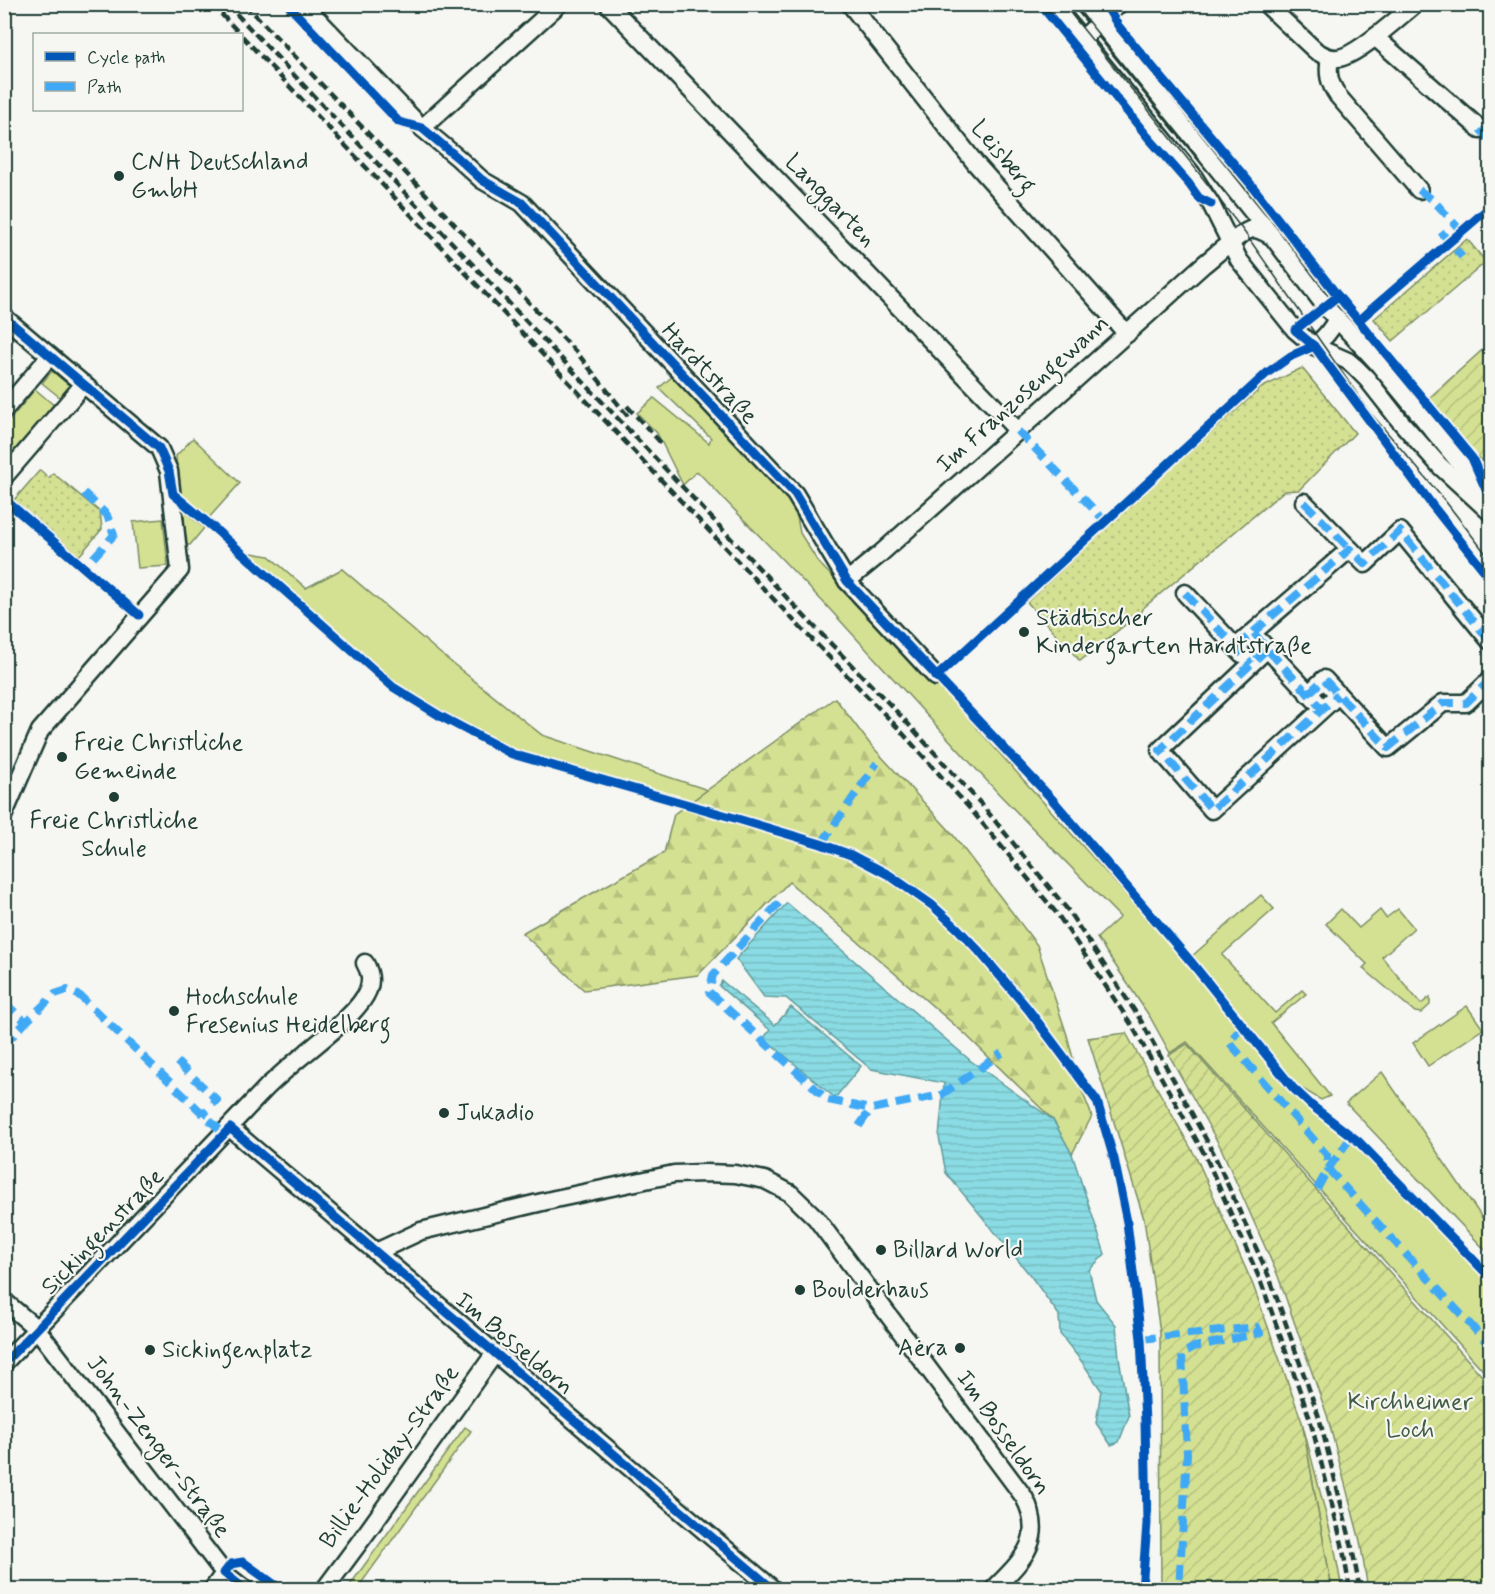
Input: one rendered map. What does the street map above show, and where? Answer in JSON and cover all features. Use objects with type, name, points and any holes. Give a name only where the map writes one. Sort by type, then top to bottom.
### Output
[{"type":"street","name":"Hardtstraße","points":[[303,4],[422,128],[482,180],[522,203],[795,494],[847,581],[936,677]]},
{"type":"street","points":[[422,128],[559,4]]},
{"type":"street","name":"Langgarten","points":[[608,4],[1018,431]]},
{"type":"street","name":"Leisberg","points":[[850,4],[976,164],[1127,334]]},
{"type":"street","points":[[1053,4],[1192,174],[1211,204],[1239,260],[1278,310],[1302,337],[1314,346],[1348,361],[1355,367],[1440,466],[1491,512]]},
{"type":"street","points":[[1084,4],[1272,236],[1325,306],[1376,361],[1491,500]]},
{"type":"street","points":[[1081,40],[1119,4]]},
{"type":"street","points":[[1266,4],[1316,51],[1335,58],[1348,55],[1375,37],[1415,4]]},
{"type":"street","points":[[1375,37],[1480,129]]},
{"type":"street","points":[[1330,57],[1329,78],[1338,96],[1419,190]]},
{"type":"street","name":"Im Franzosengewann","points":[[847,581],[1230,243],[1251,229],[1272,236]]},
{"type":"street","points":[[4,317],[159,448],[169,471],[180,570],[40,732],[4,814]]},
{"type":"street","points":[[1314,346],[1325,337],[1337,318]]},
{"type":"street","points":[[4,410],[51,356]]},
{"type":"street","points":[[4,477],[84,384]]},
{"type":"street","points":[[1304,502],[1365,564],[1400,531],[1491,641]]},
{"type":"street","points":[[1236,647],[1350,549]]},
{"type":"street","points":[[1185,593],[1251,664]]},
{"type":"street","points":[[1254,633],[1322,709]]},
{"type":"street","points":[[1267,649],[1160,750],[1212,810],[1338,695]]},
{"type":"street","points":[[1308,693],[1324,679],[1388,748],[1443,703],[1466,703],[1491,680]]},
{"type":"street","name":"Sickingenstraße","points":[[4,1363],[267,1087],[323,1041],[362,1001],[368,991],[370,981],[370,971],[365,963]]},
{"type":"street","name":"Im Bosseldorn","points":[[230,1128],[774,1590]]},
{"type":"street","name":"Im Bosseldorn","points":[[376,1252],[421,1231],[674,1174],[735,1174],[765,1180],[783,1188],[816,1218],[1030,1508],[1034,1533],[1031,1544],[1019,1563],[993,1590]]},
{"type":"street","name":"John-Zenger-Straße","points":[[4,1302],[37,1329],[224,1573],[246,1590]]},
{"type":"street","name":"Billie-Holiday-Straße","points":[[324,1590],[495,1353]]},
{"type":"street","points":[[212,1590],[224,1573]]},
{"type":"green space","points":[[1467,239],[1486,262],[1393,341],[1374,319]]},
{"type":"green space","points":[[1490,343],[1490,471],[1429,398]]},
{"type":"green space","points":[[1302,368],[1355,433],[1299,490],[1284,491],[1080,661],[1027,602],[1151,486],[1261,388]]},
{"type":"green space","points":[[52,371],[71,387],[62,399],[42,383]]},
{"type":"green space","points":[[675,374],[793,496],[800,533],[818,562],[934,680],[1189,965],[1291,1090],[1309,1107],[1360,1146],[1490,1280],[1490,1378],[1187,1042],[1170,1053],[1150,1017],[1097,938],[1120,917],[999,794],[824,603],[697,471],[683,485],[657,433],[637,413],[654,398],[709,443],[711,438],[659,388]]},
{"type":"green space","points":[[35,389],[56,407],[5,468],[5,426]]},
{"type":"green space","points":[[193,438],[240,483],[207,520],[179,496],[176,456]]},
{"type":"green space","points":[[40,470],[49,478],[53,473],[100,512],[102,529],[79,556],[14,500]]},
{"type":"green space","points":[[183,510],[204,528],[190,545],[186,543]]},
{"type":"green space","points":[[163,519],[168,566],[138,568],[133,522]]},
{"type":"green space","points":[[246,552],[269,556],[306,588],[342,569],[441,654],[542,735],[708,790],[693,801],[509,748],[405,690]]},
{"type":"green space","points":[[835,698],[870,744],[950,831],[1037,945],[1067,1035],[1080,1086],[1092,1116],[1072,1154],[1053,1120],[965,1034],[789,882],[698,975],[584,990],[522,933],[664,853],[674,814]]},
{"type":"green space","points":[[1261,895],[1274,909],[1222,955],[1275,1013],[1302,990],[1306,994],[1271,1023],[1330,1096],[1321,1100],[1296,1085],[1191,957]]},
{"type":"green space","points":[[1341,909],[1359,928],[1380,910],[1386,918],[1398,909],[1414,928],[1382,957],[1421,1004],[1430,997],[1430,1005],[1421,1013],[1415,1012],[1363,968],[1367,964],[1326,924]]},
{"type":"green space","points":[[1467,1006],[1483,1029],[1428,1066],[1413,1043]]},
{"type":"green space","points":[[1126,1033],[1197,1159],[1253,1285],[1302,1422],[1332,1589],[1161,1589],[1160,1333],[1144,1219],[1088,1038]]},
{"type":"green space","name":"Kirchheimer Loch","points":[[1187,1044],[1490,1385],[1490,1589],[1368,1589],[1360,1541],[1327,1415],[1278,1276],[1221,1148],[1169,1055]]},
{"type":"green space","points":[[1382,1072],[1490,1229],[1490,1255],[1346,1103]]},
{"type":"green space","points":[[1302,1422],[1334,1546],[1342,1589],[1332,1589]]},
{"type":"green space","points":[[465,1427],[471,1431],[357,1589],[347,1589]]},
{"type":"water","points":[[787,903],[971,1061],[1053,1120],[1072,1154],[1105,1254],[1089,1270],[1096,1300],[1116,1325],[1129,1416],[1119,1442],[1111,1445],[1096,1423],[1101,1390],[1060,1334],[1059,1315],[1030,1275],[946,1173],[939,1137],[944,1083],[871,1069],[786,998],[764,997],[736,959]]},
{"type":"water","points":[[722,981],[775,1025],[791,1007],[861,1066],[835,1098],[764,1038],[770,1030],[719,986]]},
{"type":"tram line","points":[[1063,4],[1245,233],[1369,411],[1446,502],[1490,559]]},
{"type":"tram line","points":[[1074,4],[1199,159]]},
{"type":"railway","points":[[212,4],[239,33]]},
{"type":"railway","points":[[227,4],[901,716],[982,805],[1067,909],[1140,1019],[1213,1152],[1270,1279],[1319,1417],[1351,1543],[1360,1590]]},
{"type":"railway","points":[[245,4],[578,354],[630,419]]},
{"type":"railway","points":[[243,37],[897,727],[973,812],[1058,915],[1131,1024],[1205,1155],[1261,1282],[1310,1419],[1342,1544],[1350,1590]]},
{"type":"railway","points":[[627,406],[661,443]]},
{"type":"marked path","points":[[1480,129],[1490,140]]},
{"type":"marked path","points":[[1419,190],[1433,200],[1462,232]]},
{"type":"marked path","points":[[1441,232],[1462,257]]},
{"type":"marked path","points":[[1018,431],[1105,521]]},
{"type":"marked path","points":[[84,493],[107,515],[114,535],[84,568]]},
{"type":"marked path","points":[[1304,502],[1350,549]]},
{"type":"marked path","points":[[1236,647],[1350,549],[1365,564],[1400,531],[1490,641]]},
{"type":"marked path","points":[[1185,593],[1251,664]]},
{"type":"marked path","points":[[1254,633],[1322,709]]},
{"type":"marked path","points":[[1267,649],[1160,750],[1212,810],[1338,695]]},
{"type":"marked path","points":[[1308,694],[1324,679],[1388,748],[1443,703],[1466,703],[1490,680]]},
{"type":"marked path","points":[[821,844],[877,763]]},
{"type":"marked path","points":[[779,903],[713,975],[709,992],[828,1100],[871,1109]]},
{"type":"marked path","points":[[4,1002],[26,1022],[55,994],[67,990],[80,996],[224,1134]]},
{"type":"marked path","points":[[4,1045],[26,1022]]},
{"type":"marked path","points":[[1243,1026],[1229,1042],[1327,1155],[1328,1169],[1490,1346]]},
{"type":"marked path","points":[[859,1126],[871,1109],[941,1095],[1002,1053]]},
{"type":"marked path","points":[[177,1062],[217,1100],[203,1115]]},
{"type":"marked path","points":[[1317,1189],[1328,1169],[1352,1136]]},
{"type":"marked path","points":[[1141,1339],[1257,1327],[1260,1333],[1194,1347],[1182,1354],[1187,1454],[1179,1590]]},
{"type":"cycle path","points":[[287,4],[399,122],[422,128],[482,180],[522,203],[795,494],[847,581],[1051,798],[1192,963],[1293,1088],[1311,1105],[1358,1141],[1490,1277]]},
{"type":"cycle path","points":[[1040,4],[1199,198],[1211,204]]},
{"type":"cycle path","points":[[1105,4],[1119,27],[1249,182],[1334,291],[1472,458],[1490,499]]},
{"type":"cycle path","points":[[1359,320],[1490,207]]},
{"type":"cycle path","points":[[1338,296],[1295,330],[1314,346],[1432,505],[1490,578]]},
{"type":"cycle path","points":[[4,317],[159,448],[169,471],[173,494],[393,687],[440,716],[512,754],[731,817],[851,855],[889,875],[932,905],[979,951],[1028,1009],[1097,1101],[1114,1159],[1127,1222],[1141,1339],[1147,1523],[1142,1590]]},
{"type":"cycle path","points":[[936,677],[1267,373],[1291,356],[1314,346]]},
{"type":"cycle path","points":[[4,499],[139,615]]},
{"type":"cycle path","points":[[4,1363],[230,1128],[774,1590]]},
{"type":"cycle path","points":[[246,1590],[224,1573],[231,1564],[243,1562],[282,1590]]},
{"type":"place","name":"CNH Deutschland GmbH","points":[[119,176]]},
{"type":"place","name":"Städtischer Kindergarten Hardtstraße","points":[[1024,632]]},
{"type":"place","name":"Freie Christliche Gemeinde","points":[[62,757]]},
{"type":"place","name":"Freie Christliche Schule","points":[[114,797]]},
{"type":"place","name":"Hochschule Fresenius Heidelberg","points":[[174,1011]]},
{"type":"place","name":"Jukadio","points":[[444,1113]]},
{"type":"place","name":"Billard World","points":[[881,1250]]},
{"type":"place","name":"Boulderhaus","points":[[800,1290]]},
{"type":"place","name":"Aėra","points":[[960,1348]]},
{"type":"place","name":"Sickingenplatz","points":[[150,1350]]}]
